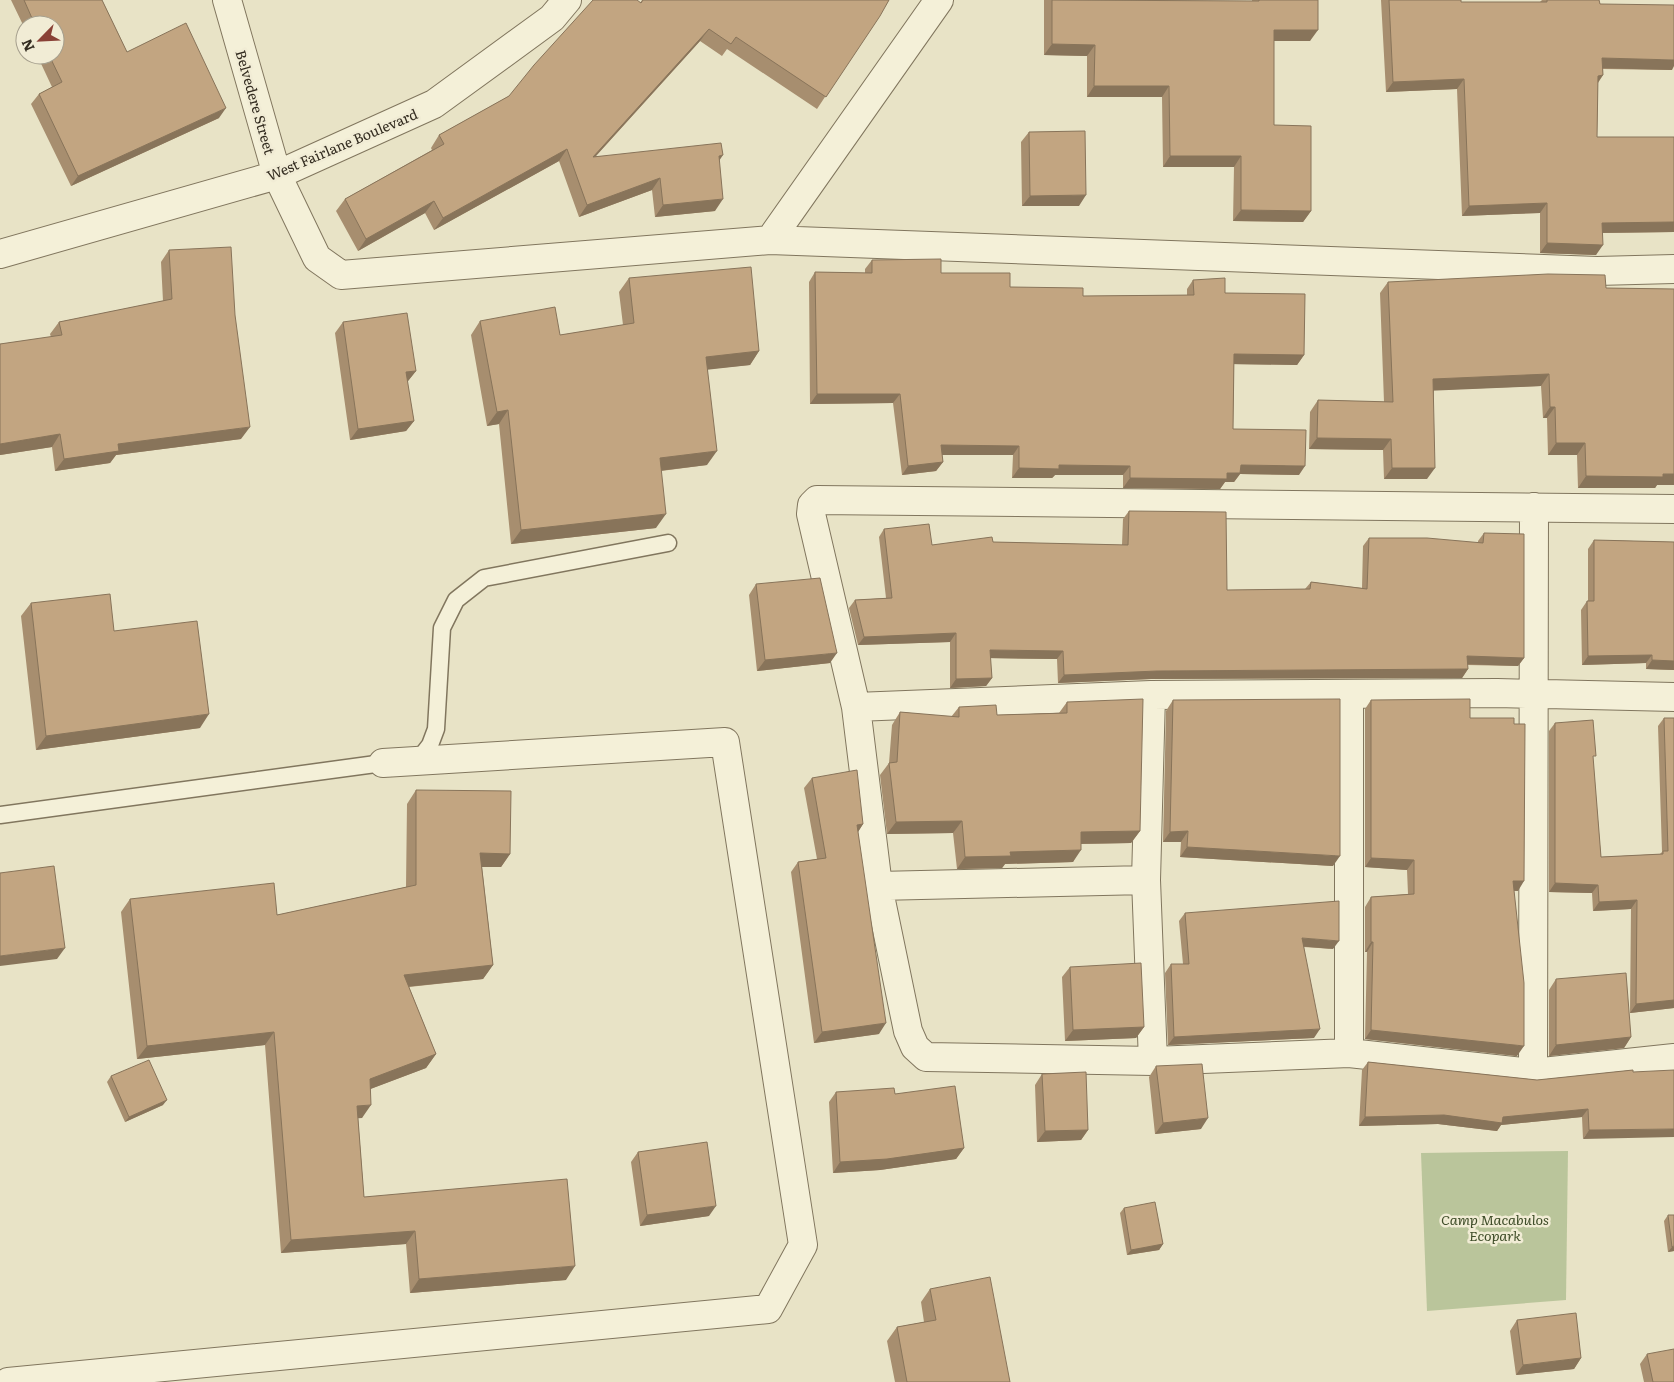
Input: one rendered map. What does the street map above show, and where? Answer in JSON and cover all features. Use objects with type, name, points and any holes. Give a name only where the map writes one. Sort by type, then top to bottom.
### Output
[{"type":"street","name":"Belvedere Street","points":[[227,0],[277,175],[317,258],[341,274],[770,240]]},
{"type":"street","name":"West Fairlane Boulevard","points":[[0,254],[277,175],[434,104],[552,18],[567,0]]},
{"type":"street","points":[[770,240],[939,0]]},
{"type":"street","points":[[770,240],[1597,271],[1674,270]]},
{"type":"street","points":[[1674,509],[817,500],[812,505],[811,514],[856,707],[878,886],[908,1031],[915,1047],[926,1057],[1153,1061],[1349,1053],[1533,1073],[1674,1058]]},
{"type":"street","points":[[1533,1073],[1534,507]]},
{"type":"street","points":[[856,707],[1151,695],[1533,694],[1674,697]]},
{"type":"street","points":[[1151,695],[1146,880],[1153,1061]]},
{"type":"street","points":[[1349,695],[1349,1053]]},
{"type":"street","points":[[8,1382],[768,1309],[804,1245],[725,742],[383,763]]},
{"type":"street","points":[[878,886],[1146,880]]},
{"type":"lane","points":[[0,815],[420,758],[430,745],[436,729],[442,628],[456,600],[484,578],[668,543]]},
{"type":"green space","name":"Camp Macabulos Ecopark","points":[[1568,1151],[1566,1300],[1427,1311],[1421,1153]]},
{"type":"building","points":[[24,0],[102,0],[127,52],[186,23],[226,108],[78,176],[39,94],[62,82],[54,65],[65,65],[65,15],[31,15]]},
{"type":"building","points":[[593,0],[637,0],[641,3],[643,0],[889,0],[826,97],[736,37],[731,44],[709,29],[593,157],[721,143],[723,155],[719,156],[723,199],[663,205],[660,178],[587,205],[567,149],[443,218],[434,201],[366,239],[345,199],[444,144],[439,135],[509,96],[534,65]]},
{"type":"building","points":[[1052,0],[1318,0],[1318,30],[1274,30],[1274,125],[1311,126],[1311,211],[1241,210],[1241,156],[1170,156],[1169,86],[1094,86],[1095,45],[1052,44]]},
{"type":"building","points":[[1389,0],[1547,2],[1547,0],[1599,0],[1600,4],[1674,5],[1674,60],[1602,58],[1603,75],[1598,76],[1597,137],[1674,137],[1674,222],[1602,223],[1603,245],[1547,243],[1547,203],[1469,206],[1464,79],[1393,82]]},
{"type":"building","points":[[1085,131],[1086,195],[1030,196],[1029,132]]},
{"type":"building","points":[[231,247],[235,315],[250,427],[118,444],[119,451],[64,459],[60,434],[0,444],[0,344],[62,335],[59,322],[172,299],[169,250]]},
{"type":"building","points":[[941,259],[941,273],[1010,273],[1010,287],[1083,288],[1083,296],[1194,295],[1193,280],[1225,278],[1225,293],[1305,294],[1304,355],[1234,354],[1233,429],[1306,430],[1305,466],[1241,465],[1240,473],[1227,473],[1227,479],[1130,478],[1130,466],[1059,465],[1059,469],[1019,468],[1019,446],[941,445],[943,462],[908,466],[900,394],[817,394],[815,272],[872,273],[872,260]]},
{"type":"building","points":[[751,267],[759,351],[706,357],[717,451],[660,458],[666,514],[521,530],[508,410],[497,412],[480,321],[555,307],[560,335],[634,323],[629,278]]},
{"type":"building","points":[[1548,274],[1605,275],[1606,288],[1674,289],[1674,474],[1663,474],[1663,477],[1586,476],[1585,443],[1556,443],[1555,407],[1550,407],[1549,374],[1433,379],[1435,468],[1392,468],[1391,439],[1317,438],[1318,400],[1393,402],[1388,282]]},
{"type":"building","points":[[407,313],[416,371],[406,372],[414,421],[358,429],[343,322]]},
{"type":"building","points":[[1129,511],[1226,512],[1227,590],[1310,589],[1311,582],[1367,589],[1369,538],[1427,538],[1483,543],[1484,533],[1524,534],[1524,658],[1467,656],[1468,669],[1157,671],[1064,675],[1063,651],[990,650],[992,678],[956,679],[956,633],[864,637],[855,600],[892,598],[884,529],[929,524],[932,545],[992,537],[993,542],[1128,545]]},
{"type":"building","points":[[1594,540],[1674,542],[1674,661],[1652,660],[1652,655],[1588,656],[1587,601],[1594,601]]},
{"type":"building","points":[[820,578],[837,653],[765,660],[756,584]]},
{"type":"building","points":[[110,594],[114,631],[197,621],[209,714],[46,736],[31,603]]},
{"type":"building","points":[[1143,699],[1140,831],[1081,832],[1081,850],[1010,852],[1011,856],[965,857],[962,821],[896,822],[889,763],[897,762],[900,712],[959,717],[959,707],[996,705],[997,715],[1067,713],[1067,702]]},
{"type":"building","points":[[1340,699],[1340,856],[1187,847],[1188,831],[1170,832],[1173,700]]},
{"type":"building","points":[[1470,699],[1470,718],[1514,718],[1514,724],[1525,724],[1524,881],[1513,881],[1524,983],[1524,1046],[1371,1030],[1373,942],[1371,942],[1371,897],[1414,894],[1414,860],[1371,858],[1371,700]]},
{"type":"building","points":[[1664,718],[1674,718],[1674,1000],[1636,1004],[1637,900],[1599,902],[1598,885],[1555,883],[1555,723],[1593,720],[1596,756],[1593,756],[1601,857],[1663,854],[1663,851],[1668,851]]},
{"type":"building","points":[[857,770],[863,824],[857,825],[886,1023],[822,1032],[798,862],[826,858],[812,778]]},
{"type":"building","points":[[416,790],[511,791],[510,854],[480,853],[493,965],[404,975],[436,1054],[370,1079],[371,1105],[357,1106],[364,1197],[567,1179],[575,1266],[419,1279],[415,1231],[291,1240],[274,1032],[147,1046],[130,899],[274,883],[277,915],[416,885]]},
{"type":"building","points":[[54,866],[65,948],[0,956],[0,873]]},
{"type":"building","points":[[1339,901],[1339,941],[1302,938],[1320,1029],[1174,1037],[1171,964],[1189,964],[1185,913]]},
{"type":"building","points":[[1141,963],[1144,1027],[1073,1030],[1070,967]]},
{"type":"building","points":[[1626,973],[1631,1037],[1556,1045],[1556,979]]},
{"type":"building","points":[[149,1060],[167,1100],[129,1117],[111,1076]]},
{"type":"building","points":[[1368,1062],[1537,1080],[1633,1070],[1633,1072],[1674,1070],[1674,1129],[1589,1130],[1588,1109],[1503,1117],[1502,1123],[1444,1115],[1365,1117]]},
{"type":"building","points":[[1202,1064],[1208,1118],[1163,1123],[1156,1066]]},
{"type":"building","points":[[1086,1072],[1088,1130],[1045,1131],[1042,1074]]},
{"type":"building","points":[[955,1086],[964,1148],[887,1159],[840,1162],[836,1092],[894,1088],[895,1094]]},
{"type":"building","points":[[707,1142],[716,1206],[647,1215],[638,1152]]},
{"type":"building","points":[[1155,1202],[1163,1244],[1131,1250],[1124,1208]]},
{"type":"building","points":[[1668,1215],[1674,1215],[1674,1246],[1672,1247]]},
{"type":"building","points":[[990,1277],[1010,1382],[907,1382],[897,1327],[936,1320],[930,1289]]},
{"type":"building","points":[[1576,1313],[1581,1358],[1523,1365],[1517,1320]]},
{"type":"building","points":[[1674,1349],[1674,1382],[1653,1382],[1647,1354]]}]
